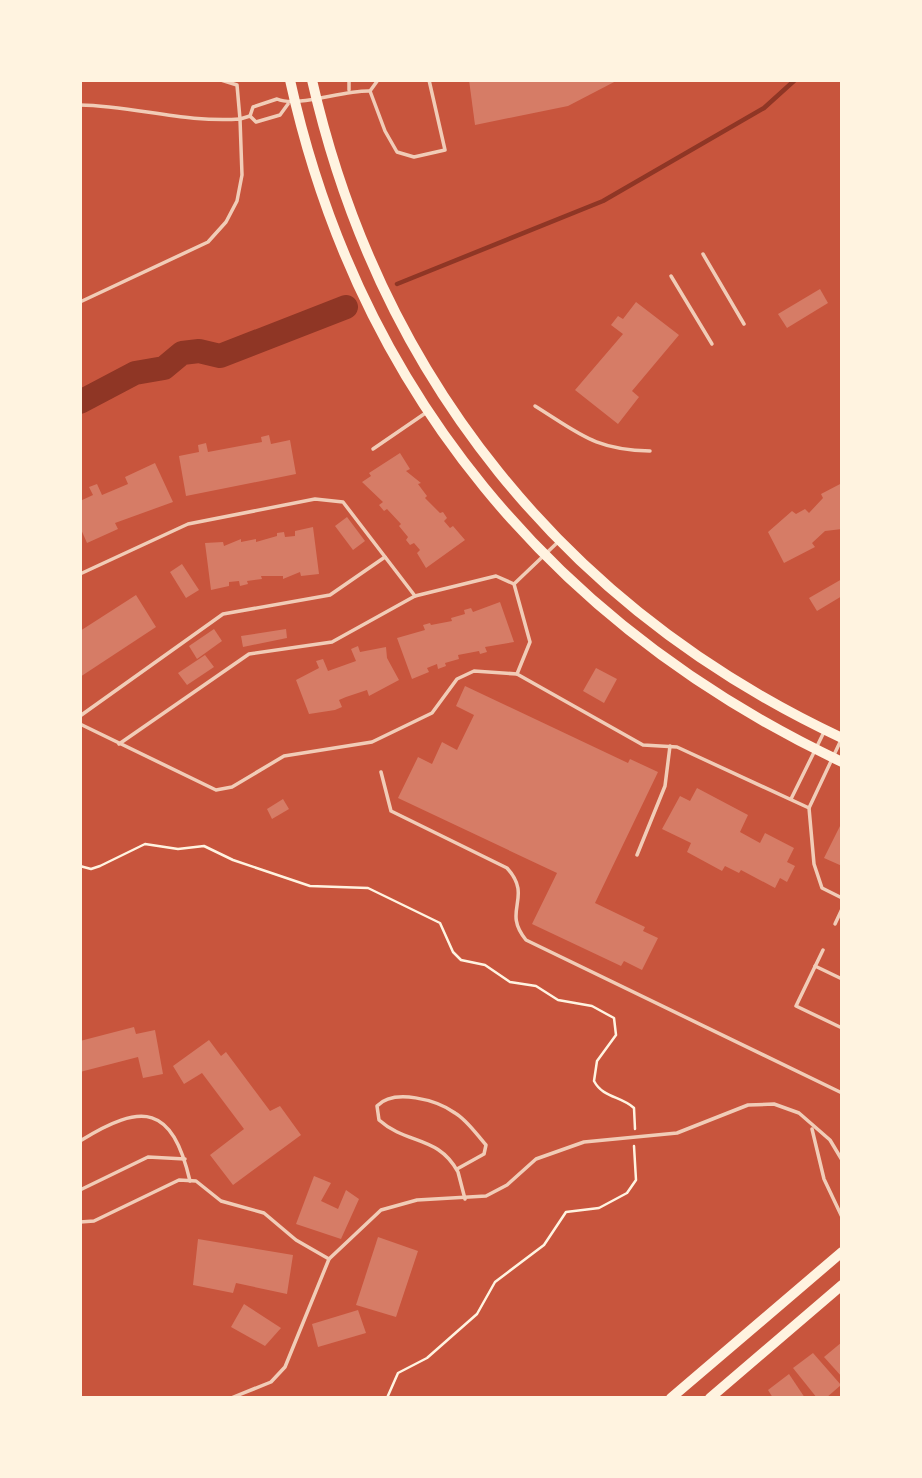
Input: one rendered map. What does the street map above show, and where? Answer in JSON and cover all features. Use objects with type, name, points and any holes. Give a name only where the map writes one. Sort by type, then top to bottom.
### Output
[{"type":"main road","points":[[290,80],[292,104],[345,259],[379,330],[427,412],[480,484],[544,555],[608,615],[688,676],[837,760]]},
{"type":"main road","points":[[312,80],[334,170],[352,221],[404,334],[474,442],[558,542],[612,592],[692,653],[761,697],[841,738]]},
{"type":"main road","points":[[671,1398],[842,1252]]},
{"type":"main road","points":[[710,1398],[842,1286]]},
{"type":"lane","points":[[80,302],[208,242],[226,222],[237,201],[242,175],[237,85],[221,80]]},
{"type":"lane","points":[[349,80],[349,90]]},
{"type":"lane","points":[[370,91],[378,80]]},
{"type":"lane","points":[[370,91],[384,131],[397,152],[414,157],[445,150],[429,80]]},
{"type":"lane","points":[[250,116],[256,122],[280,115],[292,104],[316,97],[349,90],[370,91]]},
{"type":"lane","points":[[250,116],[253,107],[277,99],[292,104]]},
{"type":"lane","points":[[80,105],[119,106],[208,122],[250,116]]},
{"type":"lane","points":[[703,254],[744,324]]},
{"type":"lane","points":[[671,276],[712,344]]},
{"type":"lane","points":[[535,406],[599,445],[618,450],[650,451]]},
{"type":"lane","points":[[373,449],[427,412]]},
{"type":"lane","points":[[80,573],[188,524],[315,499],[343,502],[415,596]]},
{"type":"lane","points":[[514,584],[558,542]]},
{"type":"lane","points":[[80,716],[223,614],[330,595],[385,557]]},
{"type":"lane","points":[[119,744],[249,654],[332,642],[415,596],[496,576],[514,584]]},
{"type":"lane","points":[[514,584],[530,642],[517,674]]},
{"type":"lane","points":[[80,724],[216,790],[232,787],[284,755],[372,742],[432,713],[457,678],[474,671],[517,674],[643,745],[677,747],[809,808]]},
{"type":"lane","points":[[791,799],[825,730]]},
{"type":"lane","points":[[841,738],[837,760],[809,808],[814,864],[822,888],[842,898]]},
{"type":"lane","points":[[636,855],[665,786],[670,746]]},
{"type":"lane","points":[[381,772],[391,811],[507,868],[517,879],[520,888],[514,911],[516,923],[526,940],[842,1093]]},
{"type":"lane","points":[[835,924],[842,909]]},
{"type":"lane","points":[[823,950],[796,1006],[842,1028]]},
{"type":"lane","points":[[815,966],[842,979]]},
{"type":"lane","points":[[457,1169],[484,1154],[486,1145],[456,1113],[425,1100],[400,1097],[384,1099],[377,1106],[379,1120],[392,1132],[429,1143],[449,1154],[457,1169],[465,1199]]},
{"type":"lane","points":[[231,1398],[271,1382],[285,1367],[329,1259],[382,1210],[417,1200],[486,1196],[507,1185],[536,1159],[560,1150],[584,1142],[677,1133],[748,1105],[774,1104],[799,1113],[830,1140],[842,1160]]},
{"type":"lane","points":[[80,1141],[132,1116],[151,1117],[172,1129],[185,1159],[190,1181]]},
{"type":"lane","points":[[812,1126],[824,1179],[842,1217]]},
{"type":"lane","points":[[80,1190],[148,1157],[185,1159]]},
{"type":"lane","points":[[80,1222],[94,1222],[179,1181],[196,1181],[220,1201],[264,1213],[296,1240],[329,1259]]},
{"type":"path","points":[[80,866],[91,869],[100,866],[145,844],[178,849],[204,846],[310,886],[368,888],[435,920],[444,929],[453,952],[461,960],[485,965],[510,982],[536,986],[558,1000],[601,1009],[614,1018],[615,1035],[597,1061],[594,1081],[606,1094],[634,1108],[637,1175],[627,1194],[599,1208],[566,1212],[544,1245],[495,1282],[477,1314],[427,1358],[398,1373],[387,1398]]},
{"type":"building","points":[[469,80],[618,80],[568,106],[475,125]]},
{"type":"building","points":[[820,289],[828,303],[787,328],[778,314]]},
{"type":"building","points":[[636,302],[679,335],[632,391],[639,397],[618,424],[575,390],[623,334],[611,325],[618,316],[623,319]]},
{"type":"building","points":[[269,435],[271,444],[290,440],[296,474],[186,496],[179,456],[199,452],[198,445],[206,443],[208,452],[262,442],[261,437]]},
{"type":"building","points":[[400,453],[410,469],[406,471],[421,483],[418,484],[427,496],[425,498],[440,513],[443,512],[447,518],[444,521],[450,528],[453,526],[465,540],[426,568],[417,553],[420,550],[414,543],[410,545],[406,540],[408,537],[399,526],[401,524],[387,509],[384,511],[379,505],[383,502],[362,482],[371,476],[369,473]]},
{"type":"building","points":[[155,463],[173,502],[115,523],[118,529],[87,543],[80,527],[80,501],[93,495],[89,487],[97,484],[102,495],[128,484],[125,477]]},
{"type":"building","points":[[842,483],[842,529],[825,531],[812,543],[815,547],[784,563],[768,532],[792,511],[796,514],[805,509],[809,513],[823,498],[821,494]]},
{"type":"building","points":[[347,517],[365,541],[353,550],[335,526]]},
{"type":"building","points":[[313,527],[319,574],[301,576],[300,572],[283,579],[283,576],[261,576],[262,579],[247,581],[248,584],[240,586],[239,581],[229,582],[229,586],[211,590],[205,543],[223,542],[224,546],[241,539],[241,542],[256,539],[256,542],[277,536],[277,533],[284,532],[285,537],[295,536],[295,531]]},
{"type":"building","points":[[182,564],[199,590],[186,598],[170,572]]},
{"type":"building","points":[[842,579],[842,596],[817,611],[809,598]]},
{"type":"building","points":[[136,595],[156,627],[80,677],[80,631]]},
{"type":"building","points":[[500,602],[514,642],[485,647],[487,652],[480,654],[479,651],[458,655],[459,659],[445,663],[446,666],[438,669],[437,664],[427,668],[429,672],[412,679],[397,638],[425,630],[423,625],[452,621],[451,618],[465,614],[464,610],[471,608],[473,612]]},
{"type":"building","points":[[214,629],[222,641],[197,659],[189,646]]},
{"type":"building","points":[[286,629],[287,638],[243,647],[241,636]]},
{"type":"building","points":[[358,646],[360,652],[386,647],[387,658],[399,680],[369,696],[367,690],[339,700],[342,707],[335,710],[309,714],[296,680],[319,668],[316,661],[323,659],[328,671],[356,661],[351,649]]},
{"type":"building","points":[[205,655],[214,667],[187,685],[178,673]]},
{"type":"building","points":[[596,668],[617,679],[604,703],[583,691]]},
{"type":"building","points":[[465,686],[628,763],[630,759],[658,772],[595,903],[645,927],[643,931],[658,938],[642,970],[624,961],[621,966],[532,924],[557,873],[398,798],[418,757],[432,764],[442,742],[457,750],[474,715],[456,706]]},
{"type":"building","points":[[697,788],[748,815],[740,832],[760,843],[765,833],[794,848],[787,862],[795,866],[787,882],[780,878],[775,888],[741,870],[739,873],[725,866],[722,871],[687,852],[691,843],[662,829],[680,796],[690,801]]},
{"type":"building","points":[[283,799],[289,809],[272,819],[267,809]]},
{"type":"building","points":[[842,822],[842,866],[824,858]]},
{"type":"building","points":[[134,1027],[136,1034],[155,1030],[163,1074],[143,1078],[138,1057],[80,1072],[80,1041]]},
{"type":"building","points":[[209,1040],[221,1056],[226,1052],[270,1111],[280,1106],[301,1135],[233,1185],[210,1155],[244,1129],[202,1073],[184,1084],[173,1066]]},
{"type":"building","points":[[314,1176],[331,1183],[321,1201],[338,1209],[346,1190],[359,1199],[341,1239],[296,1224]]},
{"type":"building","points":[[378,1237],[418,1251],[396,1317],[356,1305]]},
{"type":"building","points":[[198,1239],[293,1255],[287,1294],[236,1283],[233,1293],[193,1285]]},
{"type":"building","points":[[244,1304],[281,1328],[265,1346],[231,1327]]},
{"type":"building","points":[[358,1310],[366,1333],[318,1347],[312,1324]]},
{"type":"building","points":[[842,1342],[842,1377],[824,1357]]},
{"type":"building","points":[[813,1353],[841,1385],[826,1398],[817,1398],[793,1368]]},
{"type":"building","points":[[789,1374],[805,1398],[773,1398],[768,1390]]},
{"type":"waterway","points":[[397,284],[603,201],[764,108],[795,80]]},
{"type":"waterway","points":[[80,402],[135,373],[164,368],[182,353],[199,351],[220,356],[346,307]]}]
